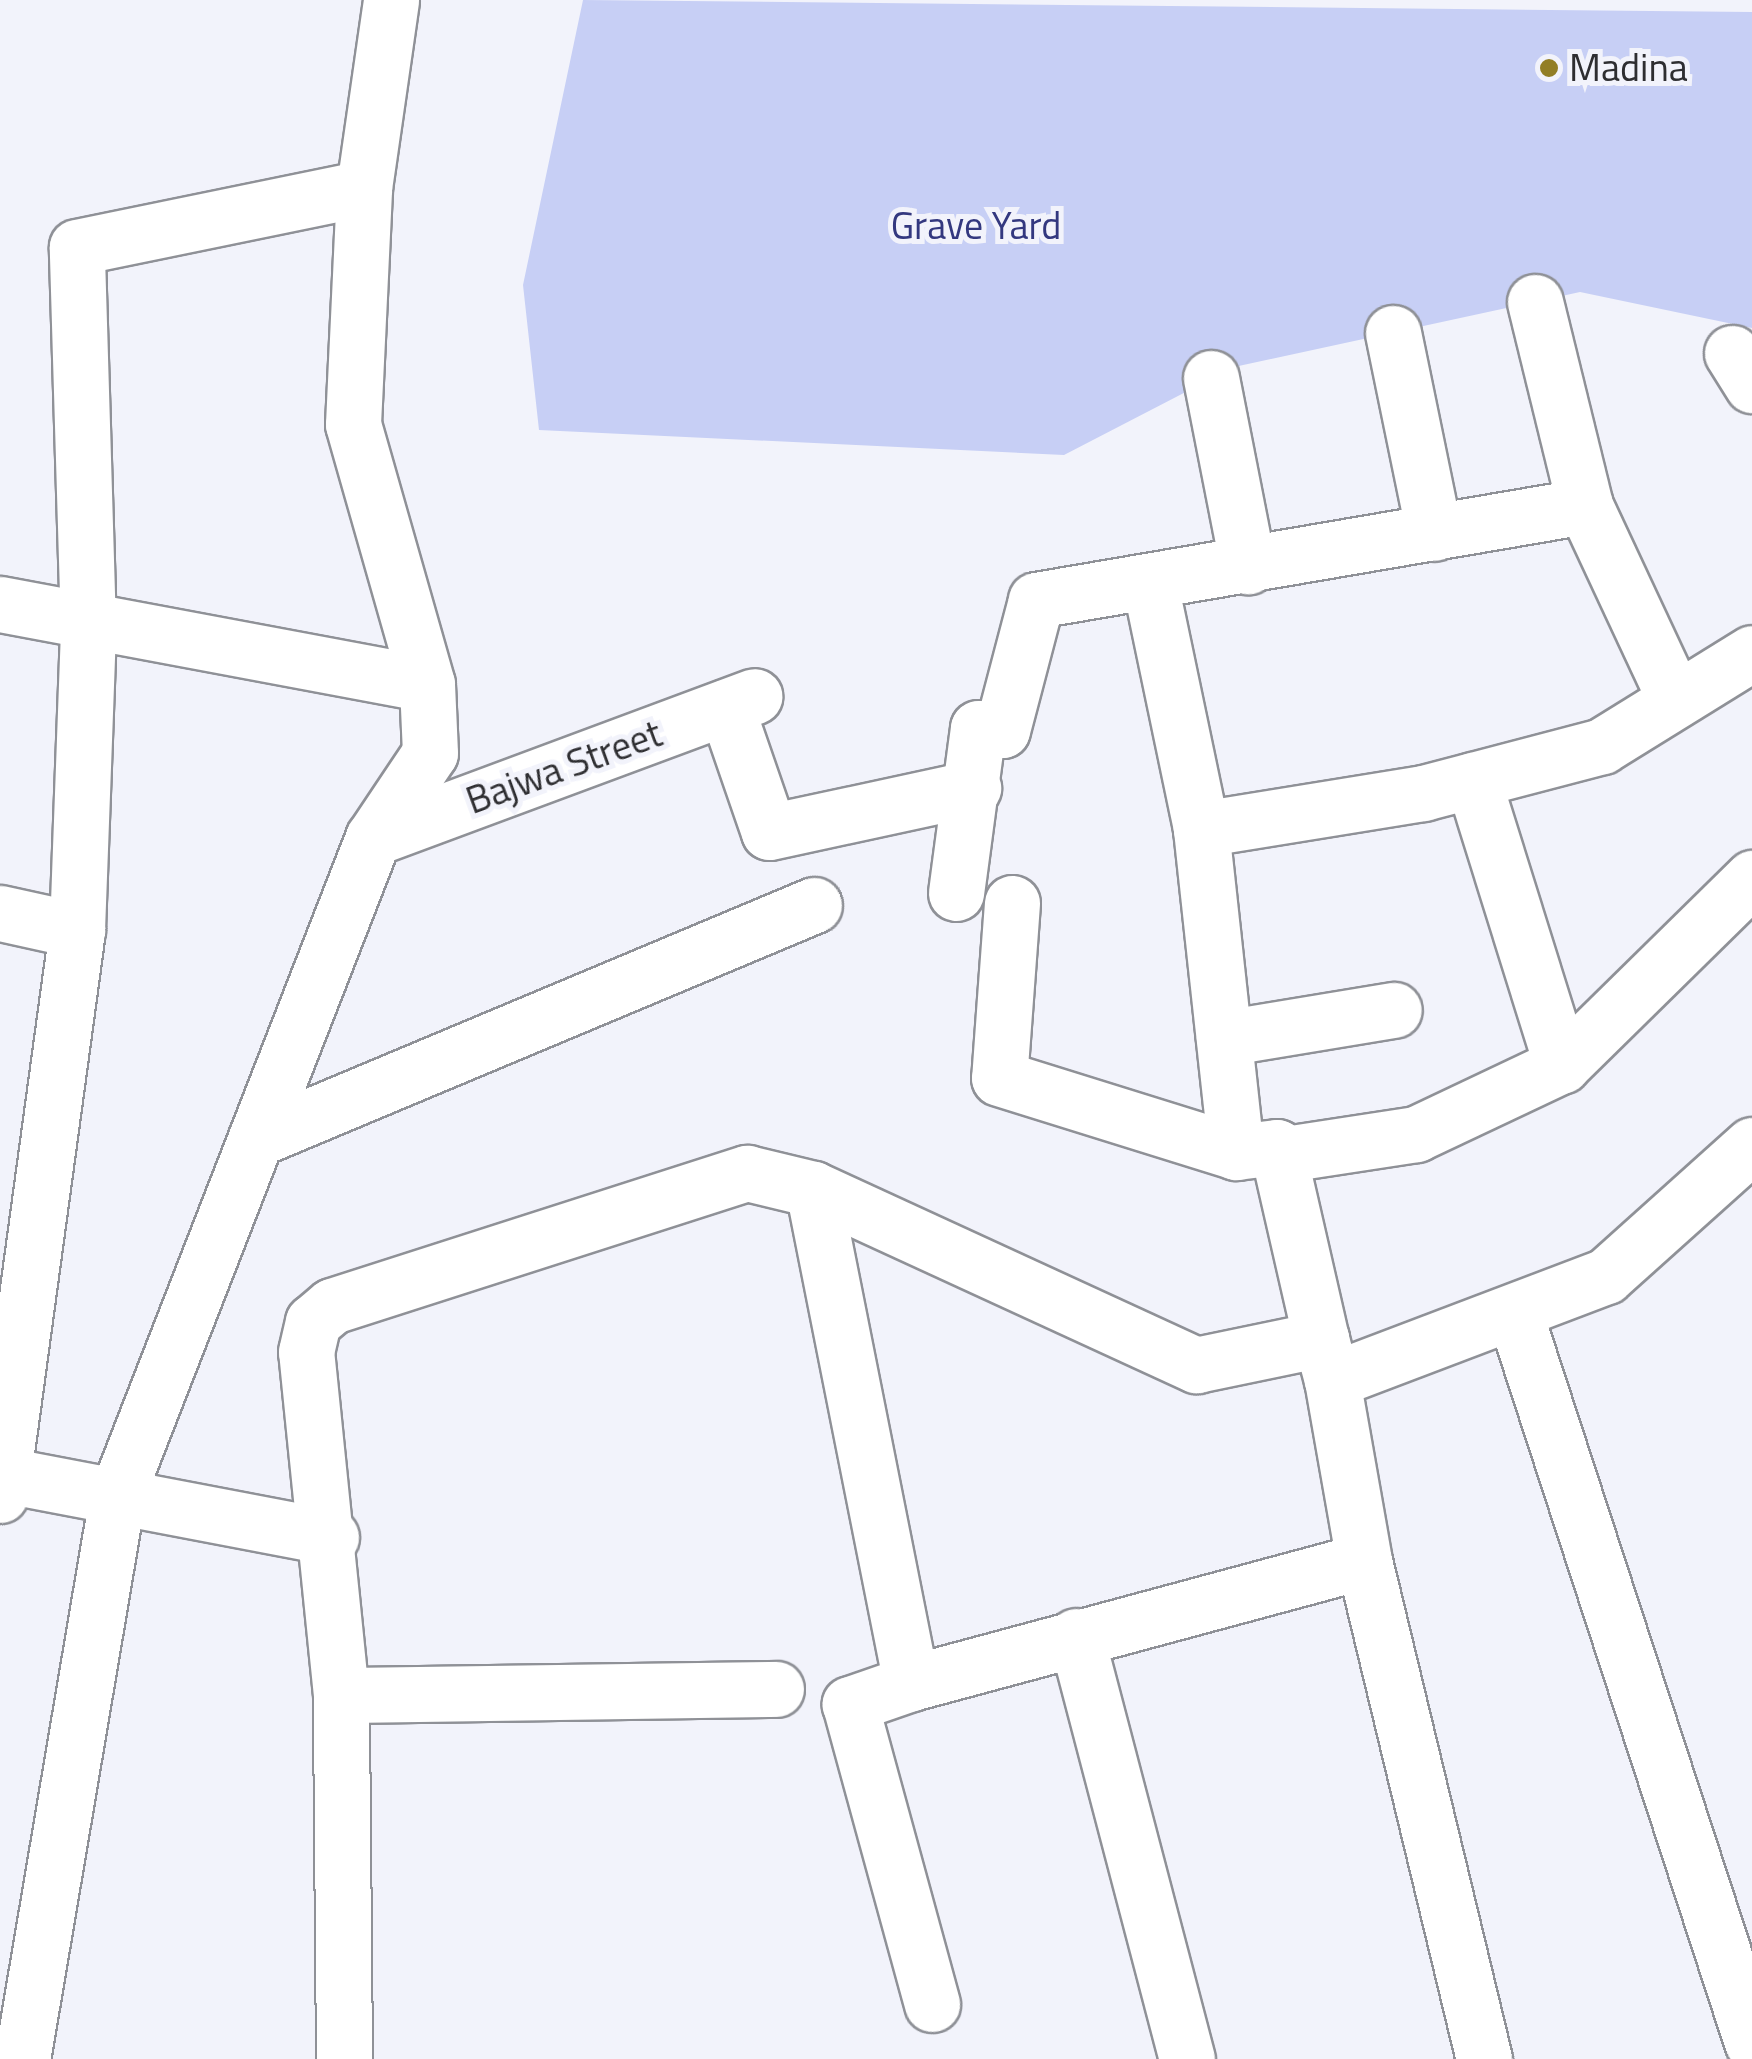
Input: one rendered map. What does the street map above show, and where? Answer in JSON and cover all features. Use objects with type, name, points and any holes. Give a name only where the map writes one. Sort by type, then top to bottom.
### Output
[{"type":"street","points":[[22,2059],[118,1492],[373,838],[430,754],[427,684],[353,424],[364,188],[391,0]]},
{"type":"street","points":[[331,1537],[118,1492],[2,1481],[77,930],[88,626],[78,247],[364,188]]},
{"type":"street","points":[[1534,302],[1585,506],[1673,694]]},
{"type":"street","points":[[1393,332],[1434,533]]},
{"type":"street","points":[[1211,378],[1248,566]]},
{"type":"street","points":[[956,893],[978,728],[1002,730],[1036,600],[1150,584],[1585,506]]},
{"type":"street","points":[[1150,584],[1201,828],[1224,1038],[1257,1153],[1327,1360],[1364,1561],[1484,2059]]},
{"type":"street","points":[[0,604],[88,626],[427,684]]},
{"type":"street","points":[[1201,828],[1472,780],[1602,746],[1673,694],[1752,653]]},
{"type":"street","name":"Bajwa Street","points":[[373,838],[740,702],[769,832],[973,788]]},
{"type":"street","points":[[1472,780],[1562,1066]]},
{"type":"street","points":[[1012,904],[999,1078],[1257,1153],[1416,1134],[1562,1066],[1752,878]]},
{"type":"street","points":[[256,1139],[814,905]]},
{"type":"street","points":[[0,914],[77,930]]},
{"type":"street","points":[[1224,1038],[1394,1010]]},
{"type":"street","points":[[344,2059],[341,1695],[331,1537],[306,1352],[313,1322],[332,1306],[747,1173],[813,1189],[1196,1365],[1327,1360],[1515,1315],[1606,1276],[1752,1144]]},
{"type":"street","points":[[813,1189],[910,1683]]},
{"type":"street","points":[[1515,1315],[1752,2042]]},
{"type":"street","points":[[932,2004],[850,1704],[1076,1636],[1364,1561]]},
{"type":"street","points":[[1076,1636],[1187,2059]]},
{"type":"street","points":[[341,1695],[776,1689]]},
{"type":"green space","name":"Grave Yard","points":[[583,0],[1752,12],[1752,328],[1580,292],[1234,367],[1064,455],[539,430],[523,285]]},
{"type":"place","name":"Madina","points":[[1549,68]]}]
